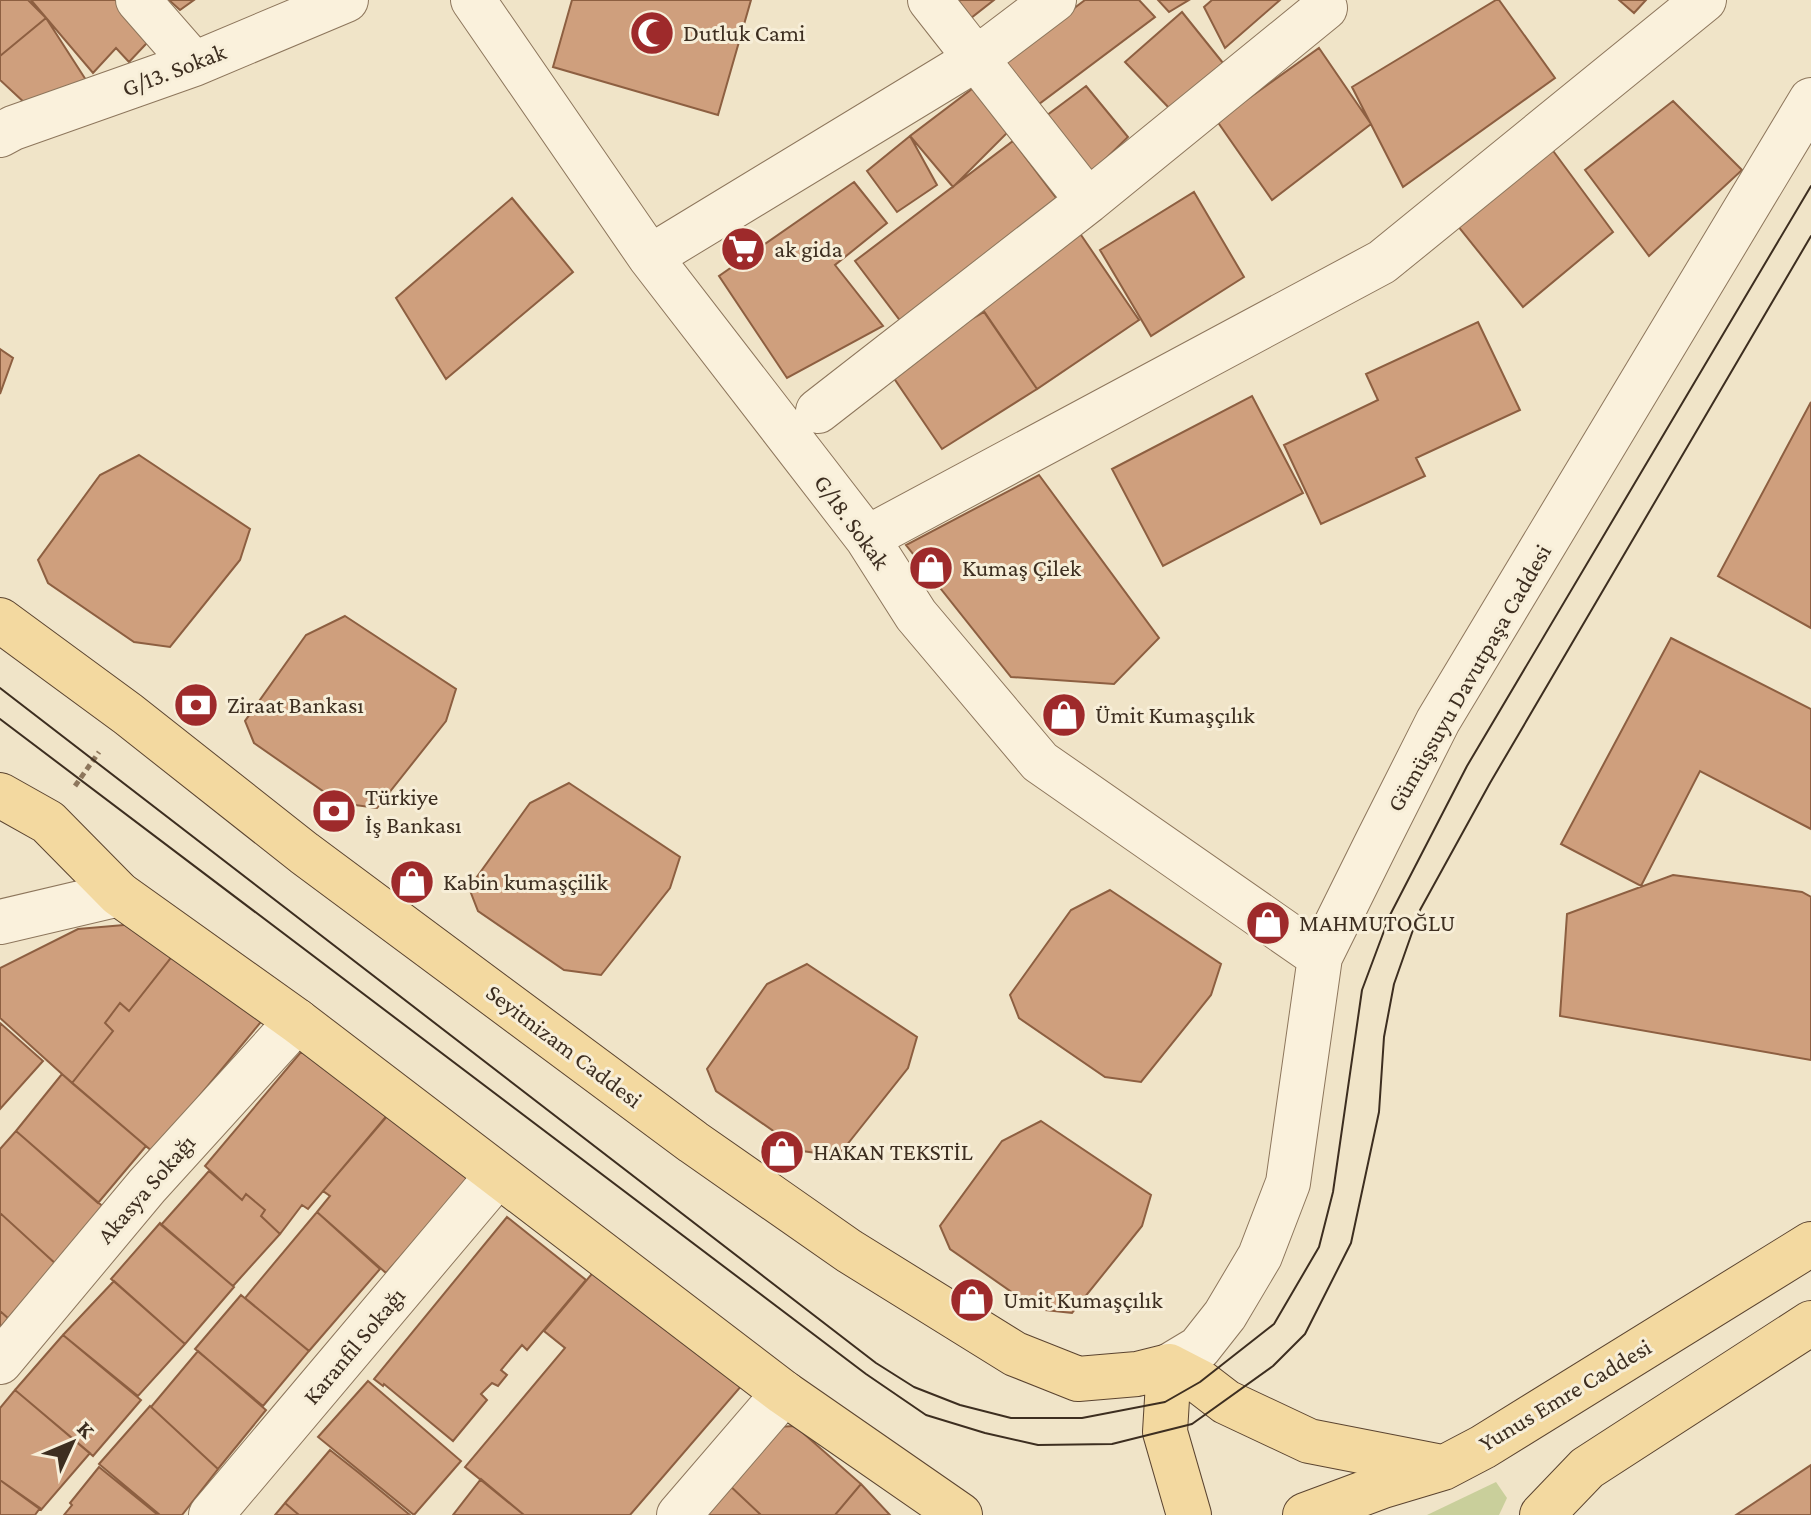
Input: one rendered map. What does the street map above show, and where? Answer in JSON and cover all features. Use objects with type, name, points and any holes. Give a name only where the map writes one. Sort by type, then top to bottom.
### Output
[{"type":"main road","name":"Seyitnizam Caddesi","points":[[0,620],[128,714],[316,863],[693,1142],[849,1251],[1015,1354],[1078,1379],[1137,1374],[1169,1366]]},
{"type":"main road","points":[[0,795],[48,822],[119,894],[297,1021],[784,1393],[960,1515]]},
{"type":"main road","name":"Yunus Emre Caddesi","points":[[1305,1515],[1443,1468],[1483,1447],[1811,1244]]},
{"type":"main road","points":[[1542,1515],[1587,1468],[1811,1323]]},
{"type":"main road","points":[[1189,1515],[1165,1432],[1169,1366],[1200,1382],[1226,1402],[1309,1441],[1443,1468]]},
{"type":"street","points":[[138,0],[194,64]]},
{"type":"street","name":"G/13. Sokak","points":[[4,126],[194,64],[346,0]]},
{"type":"street","name":"G/18. Sokak","points":[[473,0],[650,257],[867,538],[916,615],[1040,762],[1320,957]]},
{"type":"street","points":[[930,0],[1088,201]]},
{"type":"street","points":[[650,257],[976,59],[1054,0]]},
{"type":"street","points":[[867,538],[1382,262],[1704,0]]},
{"type":"street","points":[[818,411],[1088,201],[1325,8]]},
{"type":"street","name":"Gümüşsuyu Davutpaşa Caddesi","points":[[1169,1366],[1199,1348],[1225,1315],[1260,1256],[1288,1183],[1320,957],[1438,721],[1811,100]]},
{"type":"street","points":[[0,922],[119,894]]},
{"type":"street","name":"Akasya Sokağı","points":[[0,1362],[147,1186],[297,1021]]},
{"type":"street","name":"Karanfil Sokağı","points":[[211,1515],[497,1176]]},
{"type":"street","points":[[679,1515],[784,1393]]},
{"type":"path","points":[[86,770],[104,745]]},
{"type":"green space","points":[[1496,1482],[1507,1498],[1499,1515],[1427,1515]]},
{"type":"building","points":[[0,0],[28,0],[46,18],[0,56]]},
{"type":"building","points":[[31,0],[134,0],[162,27],[129,62],[116,48],[93,73]]},
{"type":"building","points":[[169,0],[194,0],[180,10]]},
{"type":"building","name":"Dutluk Cami","points":[[572,0],[751,0],[718,115],[553,67]]},
{"type":"building","points":[[958,0],[994,0],[971,18]]},
{"type":"building","points":[[1085,0],[1139,0],[1155,17],[1039,104],[1004,61]]},
{"type":"building","points":[[1158,0],[1189,0],[1169,12]]},
{"type":"building","points":[[1212,0],[1280,0],[1225,48],[1204,7]]},
{"type":"building","points":[[1496,0],[1555,78],[1403,187],[1352,87]]},
{"type":"building","points":[[1619,0],[1646,0],[1634,13]]},
{"type":"building","points":[[1182,12],[1223,63],[1171,110],[1125,62]]},
{"type":"building","points":[[46,18],[86,80],[27,105],[0,80],[0,56]]},
{"type":"building","points":[[1319,48],[1371,124],[1272,200],[1217,121]]},
{"type":"building","points":[[976,86],[1008,132],[953,187],[910,136]]},
{"type":"building","points":[[1086,86],[1128,137],[1091,173],[1042,119]]},
{"type":"building","points":[[1673,101],[1742,170],[1649,256],[1585,170]]},
{"type":"building","points":[[910,136],[937,185],[897,212],[867,171]]},
{"type":"building","points":[[1013,141],[1063,207],[905,327],[855,261]]},
{"type":"building","points":[[1551,148],[1613,232],[1523,307],[1457,225]]},
{"type":"building","points":[[854,182],[887,223],[835,265],[883,326],[787,378],[719,276]]},
{"type":"building","points":[[1194,192],[1244,277],[1151,336],[1100,250]]},
{"type":"building","points":[[512,198],[573,272],[446,379],[396,298]]},
{"type":"building","points":[[1079,232],[1139,320],[1037,389],[977,301]]},
{"type":"building","points":[[984,312],[1037,389],[942,449],[887,368]]},
{"type":"building","points":[[1478,322],[1520,410],[1416,458],[1425,476],[1321,524],[1284,445],[1378,400],[1366,374]]},
{"type":"building","points":[[0,349],[13,358],[0,394]]},
{"type":"building","points":[[1252,396],[1303,493],[1163,566],[1112,469]]},
{"type":"building","points":[[1811,402],[1811,628],[1718,576]]},
{"type":"building","points":[[139,455],[250,529],[240,560],[170,647],[134,642],[48,583],[38,560],[100,475]]},
{"type":"building","points":[[1039,475],[1159,638],[1114,684],[1011,677],[906,545]]},
{"type":"building","points":[[345,616],[456,689],[446,721],[377,808],[340,803],[254,743],[245,721],[306,635]]},
{"type":"building","points":[[1671,638],[1811,709],[1811,829],[1700,771],[1641,886],[1561,844]]},
{"type":"building","points":[[569,783],[680,857],[670,888],[601,975],[564,970],[478,911],[469,888],[530,803]]},
{"type":"building","points":[[1673,875],[1802,892],[1811,897],[1811,1060],[1560,1016],[1567,914]]},
{"type":"building","points":[[1110,890],[1221,964],[1211,995],[1141,1082],[1105,1077],[1019,1018],[1010,995],[1071,910]]},
{"type":"building","points":[[147,923],[181,945],[129,1011],[120,1003],[105,1023],[113,1031],[72,1083],[0,1018],[0,968],[78,929]]},
{"type":"building","points":[[181,945],[265,1017],[153,1152],[72,1083],[113,1031],[105,1023],[120,1003],[129,1011]]},
{"type":"building","points":[[807,964],[917,1037],[908,1068],[838,1156],[802,1151],[716,1091],[707,1069],[767,984]]},
{"type":"building","points":[[0,1023],[43,1061],[0,1109]]},
{"type":"building","points":[[301,1052],[395,1106],[308,1209],[302,1205],[280,1234],[261,1216],[265,1210],[246,1194],[242,1200],[205,1166]]},
{"type":"building","points":[[62,1074],[146,1146],[98,1203],[16,1131]]},
{"type":"building","points":[[394,1108],[471,1177],[386,1273],[317,1212],[330,1196],[323,1191]]},
{"type":"building","points":[[1041,1121],[1151,1195],[1142,1226],[1072,1313],[1036,1309],[950,1249],[940,1226],[1002,1141]]},
{"type":"building","points":[[16,1131],[107,1210],[57,1265],[0,1213],[0,1149]]},
{"type":"building","points":[[209,1171],[242,1200],[246,1194],[265,1210],[261,1216],[280,1234],[233,1286],[161,1225]]},
{"type":"building","points":[[317,1212],[380,1269],[309,1351],[245,1298]]},
{"type":"building","points":[[0,1213],[57,1265],[9,1319],[0,1311]]},
{"type":"building","points":[[507,1217],[586,1280],[527,1350],[522,1345],[501,1370],[507,1375],[498,1386],[492,1383],[481,1394],[487,1400],[453,1441],[374,1379]]},
{"type":"building","points":[[160,1223],[234,1287],[185,1344],[111,1279]]},
{"type":"building","points":[[596,1269],[749,1377],[630,1515],[524,1515],[465,1467],[565,1348],[544,1331]]},
{"type":"building","points":[[114,1281],[185,1344],[138,1396],[63,1335]]},
{"type":"building","points":[[241,1295],[309,1351],[263,1406],[195,1349]]},
{"type":"building","points":[[0,1311],[9,1319],[0,1330]]},
{"type":"building","points":[[63,1335],[141,1400],[93,1456],[15,1390]]},
{"type":"building","points":[[198,1351],[266,1410],[218,1469],[151,1407]]},
{"type":"building","points":[[368,1381],[461,1461],[414,1515],[318,1437]]},
{"type":"building","points":[[15,1390],[90,1453],[41,1510],[0,1480],[0,1408]]},
{"type":"building","points":[[150,1406],[218,1469],[182,1515],[160,1515],[99,1464]]},
{"type":"building","points":[[795,1426],[861,1484],[835,1515],[761,1515],[727,1483],[775,1427]]},
{"type":"building","points":[[330,1450],[410,1515],[299,1515],[285,1503]]},
{"type":"building","points":[[1811,1465],[1811,1515],[1736,1515]]},
{"type":"building","points":[[99,1467],[158,1515],[64,1515]]},
{"type":"building","points":[[481,1479],[524,1515],[453,1515]]},
{"type":"building","points":[[0,1480],[40,1508],[35,1515],[0,1515]]},
{"type":"building","points":[[727,1483],[761,1515],[696,1515]]},
{"type":"building","points":[[861,1484],[890,1515],[835,1515]]},
{"type":"building","points":[[285,1503],[299,1515],[275,1515]]},
{"type":"tram line","points":[[0,688],[876,1363],[914,1387],[960,1405],[1011,1418],[1082,1418],[1165,1402],[1200,1382],[1274,1324],[1319,1247],[1333,1192],[1362,990],[1390,915],[1467,766],[1811,186]]},
{"type":"tram line","points":[[0,719],[866,1374],[926,1415],[1038,1445],[1112,1444],[1192,1424],[1273,1366],[1305,1334],[1351,1243],[1379,1112],[1384,1037],[1394,984],[1420,910],[1490,783],[1811,236]]},
{"type":"place","name":"Dutluk Cami","points":[[652,33]]},
{"type":"place","name":"ak gida","points":[[743,249]]},
{"type":"place","name":"Kumaş Çilek","points":[[931,568]]},
{"type":"place","name":"Ziraat Bankası","points":[[196,705]]},
{"type":"place","name":"Ümit Kumaşçılık","points":[[1064,715]]},
{"type":"place","name":"Türkiye İş Bankası","points":[[334,811]]},
{"type":"place","name":"Kabin kumaşçilik","points":[[412,882]]},
{"type":"place","name":"MAHMUTOĞLU","points":[[1268,923]]},
{"type":"place","name":"HAKAN TEKSTİL","points":[[782,1152]]},
{"type":"place","name":"Umit Kumaşçılık","points":[[972,1300]]}]
